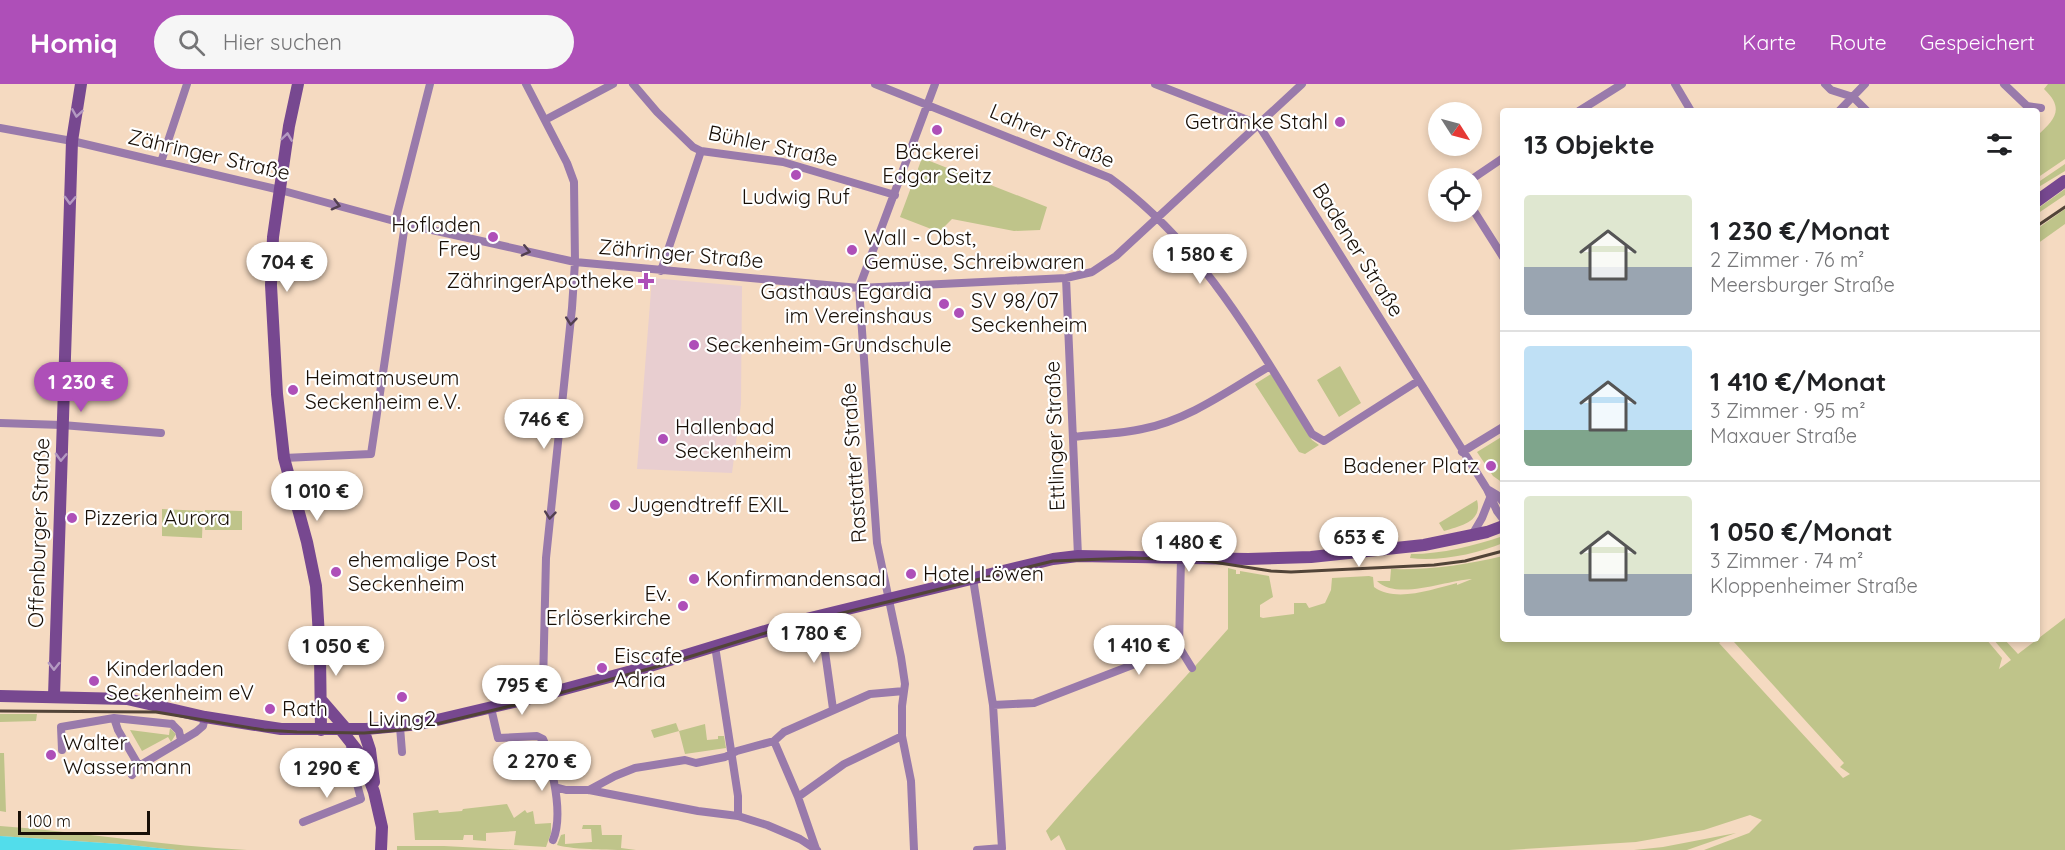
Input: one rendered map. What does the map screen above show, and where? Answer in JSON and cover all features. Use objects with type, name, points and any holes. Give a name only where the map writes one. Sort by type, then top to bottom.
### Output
[{"type":"main road","name":"Offenburger Straße","points":[[54,696],[72,141],[81,84]]},
{"type":"main road","points":[[298,84],[289,126],[273,237],[272,285],[277,394],[284,458],[307,542],[316,586],[322,701],[321,730]]},
{"type":"main road","points":[[2040,199],[2061,184]]},
{"type":"main road","points":[[0,696],[127,699],[178,712],[264,727],[346,733],[367,729],[385,729],[420,724],[546,694],[820,616],[1053,559],[1078,556],[1248,560],[1311,557],[1396,549],[1471,536],[1500,527]]},
{"type":"main road","points":[[322,701],[346,733],[365,752]]},
{"type":"main road","points":[[367,729],[365,752],[382,835],[381,850]]},
{"type":"main road","points":[[365,752],[385,729]]},
{"type":"street","points":[[161,162],[187,84]]},
{"type":"street","points":[[395,222],[430,84]]},
{"type":"street","points":[[526,84],[546,120],[574,182],[575,262],[572,308],[546,558],[543,685],[546,694]]},
{"type":"street","points":[[546,120],[613,84]]},
{"type":"street","name":"Bühler Straße","points":[[633,84],[657,112],[700,151],[783,162],[895,195]]},
{"type":"street","name":"Lahrer Straße","points":[[875,84],[1110,178],[1138,198],[1193,254],[1270,366],[1312,434],[1324,441],[1418,381]]},
{"type":"street","name":"Rastatter Straße","points":[[914,850],[911,781],[902,736],[905,684],[876,543],[860,288],[935,84]]},
{"type":"street","points":[[1155,84],[1258,124]]},
{"type":"street","name":"Zähringer Straße","points":[[0,128],[72,141],[280,190],[395,222],[575,262],[860,288],[1066,278],[1092,272],[1158,217],[1302,84]]},
{"type":"street","points":[[1584,108],[1622,84]]},
{"type":"street","points":[[1675,84],[1689,108]]},
{"type":"street","points":[[1825,84],[1831,90],[1853,97],[1864,108]]},
{"type":"street","points":[[1842,108],[1865,84]]},
{"type":"street","points":[[2004,84],[2027,106],[2041,108]]},
{"type":"street","name":"Badener Straße","points":[[1258,124],[1462,452],[1486,489],[1498,498]]},
{"type":"street","points":[[662,271],[700,151]]},
{"type":"street","points":[[1482,172],[1500,160]]},
{"type":"street","points":[[1481,222],[1500,252]]},
{"type":"street","points":[[284,458],[371,454],[405,224]]},
{"type":"street","name":"Ettlinger Straße","points":[[1066,278],[1078,556]]},
{"type":"street","points":[[1073,437],[1142,429],[1166,422],[1205,405],[1270,366]]},
{"type":"street","points":[[0,423],[62,425],[161,433]]},
{"type":"street","points":[[1462,452],[1500,429]]},
{"type":"street","points":[[1471,536],[1498,498]]},
{"type":"street","points":[[1181,558],[1179,646],[1191,669]]},
{"type":"street","points":[[973,579],[993,705],[1002,849],[977,850]]},
{"type":"street","points":[[820,616],[833,709]]},
{"type":"street","points":[[715,646],[738,796],[738,816]]},
{"type":"street","points":[[993,705],[1034,703],[1179,646]]},
{"type":"street","points":[[589,790],[634,768],[684,760],[696,763],[725,757],[774,741],[784,732],[870,694],[904,691]]},
{"type":"street","points":[[490,708],[498,738],[528,735],[543,739],[555,787],[557,830],[553,840]]},
{"type":"street","points":[[172,724],[178,712]]},
{"type":"street","points":[[132,775],[139,766],[196,732],[203,726],[206,717]]},
{"type":"street","points":[[62,750],[61,727],[114,718],[172,724],[179,731],[181,740]]},
{"type":"street","points":[[114,718],[118,730],[139,766]]},
{"type":"street","points":[[400,727],[402,752]]},
{"type":"street","points":[[303,822],[361,799],[351,764],[346,733]]},
{"type":"street","points":[[798,797],[844,764],[902,736]]},
{"type":"street","points":[[774,741],[817,850]]},
{"type":"street","points":[[351,764],[354,758],[365,752]]},
{"type":"street","points":[[555,787],[566,790],[589,790],[698,811],[738,816],[800,839],[817,850]]},
{"type":"shaded area","name":"Seckenheim-Grundschule","points":[[652,278],[742,286],[741,404],[732,473],[637,469]]},
{"type":"green space","points":[[2048,84],[2065,84],[2065,159],[2040,176],[2040,133],[2053,119],[2056,108],[2044,89]]},
{"type":"green space","points":[[922,158],[1047,207],[1040,230],[1014,231],[952,219],[939,232],[900,217]]},
{"type":"green space","points":[[2065,164],[2065,171],[2040,186],[2040,181]]},
{"type":"green space","points":[[2065,189],[2065,195],[2040,212],[2040,207]]},
{"type":"green space","points":[[2065,209],[2065,224],[2040,242],[2040,227]]},
{"type":"green space","points":[[1340,366],[1361,403],[1339,417],[1317,380]]},
{"type":"green space","points":[[1271,374],[1312,440],[1319,445],[1305,454],[1299,452],[1255,384]]},
{"type":"green space","points":[[1500,438],[1500,481],[1493,476],[1477,452]]},
{"type":"green space","points":[[1477,500],[1477,513],[1469,522],[1444,531],[1439,523]]},
{"type":"green space","points":[[162,509],[203,511],[202,538],[162,536]]},
{"type":"green space","points":[[205,510],[242,511],[242,530],[205,530]]},
{"type":"green space","points":[[1500,537],[1500,544],[1470,554],[1433,559],[1410,558],[1411,554],[1435,553]]},
{"type":"green space","points":[[1500,557],[1500,642],[1720,642],[1843,778],[1850,774],[1840,767],[1844,763],[1734,642],[1989,642],[2002,658],[1999,669],[2011,660],[1996,642],[2007,642],[2018,654],[2034,642],[2040,642],[2040,637],[2065,618],[2065,850],[1704,850],[1749,833],[1762,820],[1750,815],[1704,830],[1636,842],[1509,850],[1066,850],[1059,835],[1051,841],[1046,831],[1228,629],[1228,568],[1236,570],[1236,574],[1240,574],[1240,571],[1269,576],[1273,597],[1260,605],[1260,617],[1263,618],[1294,614],[1294,603],[1306,603],[1309,608],[1325,603],[1331,590],[1332,578],[1369,576],[1373,577],[1374,587],[1383,592],[1415,593],[1457,583],[1457,585],[1472,579],[1409,589],[1386,587],[1377,581],[1390,581],[1391,569],[1420,569]]},
{"type":"green space","points":[[0,714],[37,714],[36,721],[0,722]]},
{"type":"green space","points":[[676,723],[679,731],[654,738],[651,730]]},
{"type":"green space","points":[[705,724],[707,740],[724,736],[726,748],[685,754],[679,731]]},
{"type":"green space","points":[[170,728],[176,734],[171,742],[168,737],[142,751],[130,730],[169,735]]},
{"type":"green space","points":[[0,753],[4,753],[6,812],[0,811]]},
{"type":"green space","points":[[507,804],[514,818],[525,810],[527,813],[533,811],[535,824],[551,823],[551,833],[546,847],[514,845],[516,831],[486,833],[486,841],[473,840],[473,835],[464,835],[463,840],[415,840],[413,813],[438,810],[439,813],[462,811],[463,809]]},
{"type":"green space","points":[[583,825],[601,825],[602,835],[622,835],[621,848],[636,850],[584,849],[557,845],[561,835],[565,834],[565,844],[592,842],[591,829],[582,829]]},
{"type":"green space","points":[[0,826],[247,850],[176,850],[0,836]]},
{"type":"green space","points":[[1736,833],[1687,850],[1634,850],[1663,847]]},
{"type":"green space","points":[[397,846],[444,846],[520,850],[397,850]]},
{"type":"water","points":[[0,836],[120,844],[176,850],[0,850]]},
{"type":"railway","points":[[2040,224],[2065,207]]},
{"type":"railway","points":[[0,711],[156,712],[264,730],[297,732],[364,733],[400,730],[424,727],[523,703],[663,665],[778,629],[1053,561],[1130,558],[1200,560],[1291,572],[1434,565],[1465,561],[1500,552]]},
{"type":"place","name":"Getränke Stahl","points":[[1340,122]]},
{"type":"place","name":"Bäckerei Edgar Seitz","points":[[937,130]]},
{"type":"place","name":"Ludwig Ruf","points":[[796,175]]},
{"type":"place","name":"Hofladen Frey","points":[[493,237]]},
{"type":"place","name":"Wall - Obst, Gemüse, Schreibwaren","points":[[852,250]]},
{"type":"place","name":"ZähringerApotheke","points":[[646,281]]},
{"type":"place","name":"Gasthaus Egardia im Vereinshaus","points":[[944,304]]},
{"type":"place","name":"SV 98/07 Seckenheim","points":[[959,313]]},
{"type":"place","name":"Seckenheim-Grundschule","points":[[694,345]]},
{"type":"place","name":"Heimatmuseum Seckenheim e.V.","points":[[293,390]]},
{"type":"place","name":"Hallenbad Seckenheim","points":[[663,439]]},
{"type":"place","name":"Badener Platz","points":[[1491,466]]},
{"type":"place","name":"Jugendtreff EXIL","points":[[615,505]]},
{"type":"place","name":"Pizzeria Aurora","points":[[72,518]]},
{"type":"place","name":"ehemalige Post Seckenheim","points":[[336,572]]},
{"type":"place","name":"Hotel Löwen","points":[[911,574]]},
{"type":"place","name":"Konfirmandensaal","points":[[694,579]]},
{"type":"place","name":"Ev. Erlöserkirche","points":[[683,606]]},
{"type":"place","name":"Eiscafe Adria","points":[[602,668]]},
{"type":"place","name":"Kinderladen Seckenheim eV","points":[[94,681]]},
{"type":"place","name":"Living2","points":[[402,697]]},
{"type":"place","name":"Rath","points":[[270,709]]},
{"type":"place","name":"Walter Wassermann","points":[[51,755]]}]
